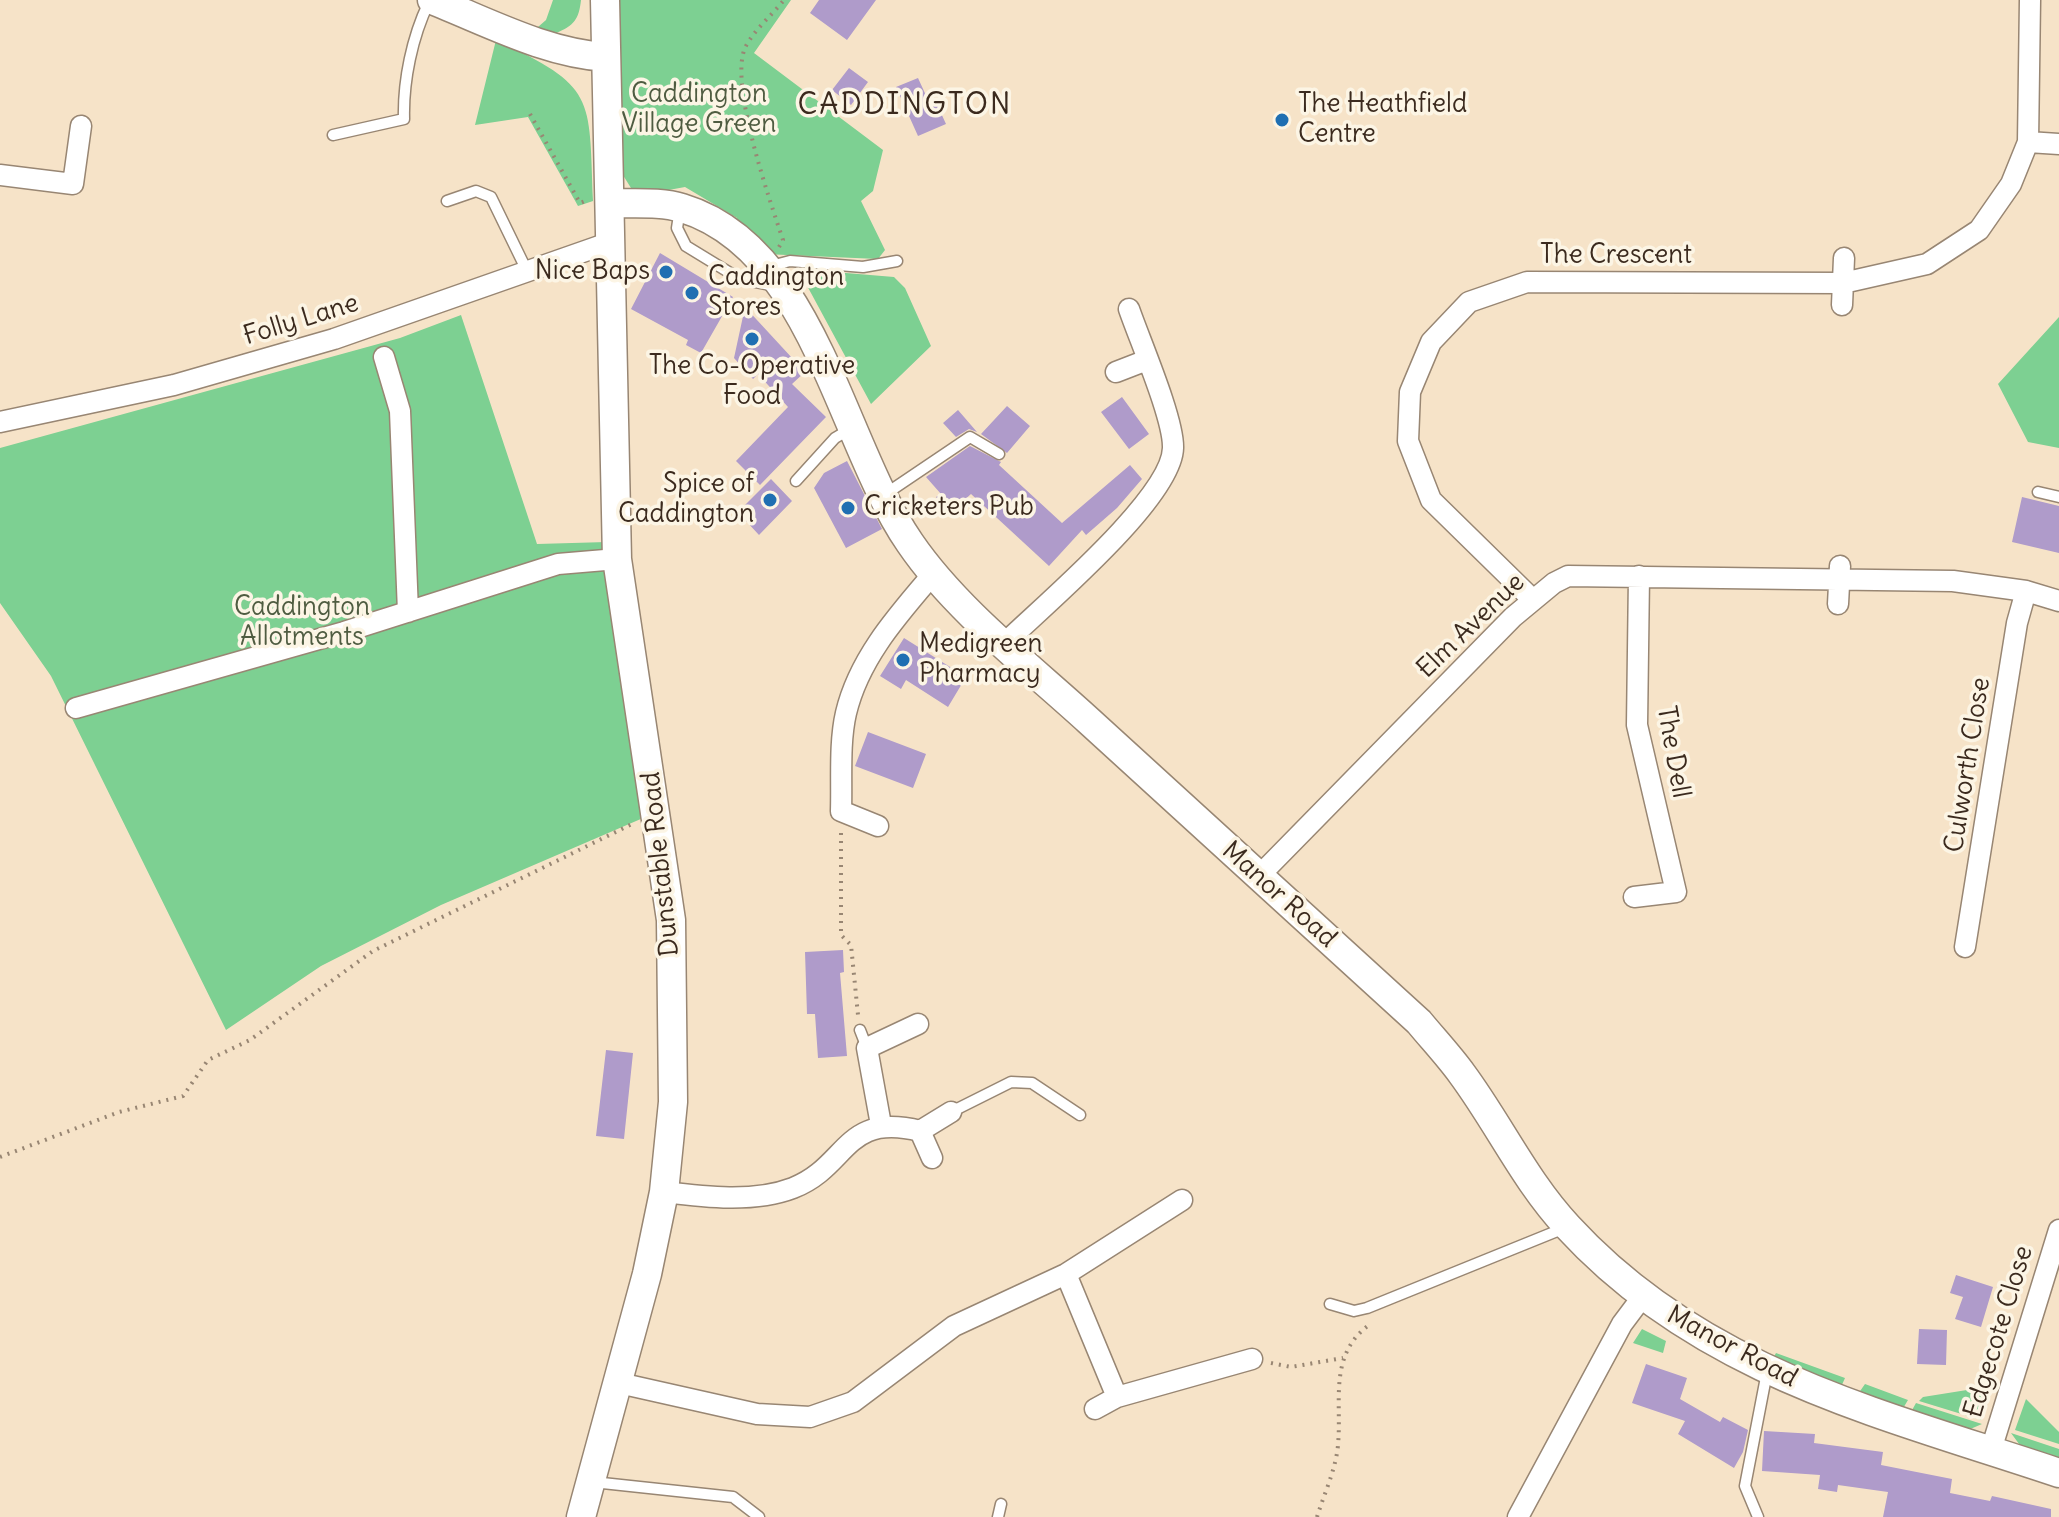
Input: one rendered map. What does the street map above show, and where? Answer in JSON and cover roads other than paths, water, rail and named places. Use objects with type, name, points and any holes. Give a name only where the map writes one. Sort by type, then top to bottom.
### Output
[{"type":"street","points":[[431,0],[548,46],[582,55],[606,57]]},
{"type":"street","name":"Dunstable Road","points":[[581,1517],[619,1383],[664,1192],[673,1102],[671,920],[617,559],[605,0]]},
{"type":"street","name":"The Crescent","points":[[1533,600],[1431,500],[1408,441],[1410,392],[1431,342],[1469,302],[1527,282],[1843,283],[1927,264],[1979,230],[2011,184],[2028,142],[2030,0]]},
{"type":"street","points":[[0,175],[73,184],[81,126]]},
{"type":"street","points":[[2028,142],[2059,144]]},
{"type":"street","name":"Manor Road","points":[[610,198],[680,207],[716,223],[775,276],[852,428],[882,496],[909,543],[933,574],[1004,644],[1419,1022],[1463,1074],[1526,1175],[1568,1227],[1643,1296],[1704,1339],[1767,1371],[2059,1473]]},
{"type":"street","name":"Folly Lane","points":[[0,422],[174,385],[334,339],[611,242]]},
{"type":"street","points":[[1842,305],[1844,258]]},
{"type":"street","points":[[1004,644],[1140,511],[1160,484],[1173,451],[1172,437],[1129,309]]},
{"type":"street","points":[[384,357],[400,411],[408,612]]},
{"type":"street","points":[[1116,372],[1147,360]]},
{"type":"street","points":[[76,708],[408,612],[558,564],[617,559]]},
{"type":"street","points":[[878,826],[841,811],[845,714],[860,672],[893,622],[933,574]]},
{"type":"street","points":[[1838,604],[1839,574]]},
{"type":"street","name":"Elm Avenue","points":[[1259,876],[1533,600],[1568,576],[1839,574],[1953,581],[2026,591],[2059,601]]},
{"type":"street","name":"The Dell","points":[[1634,897],[1676,892],[1637,725],[1639,576]]},
{"type":"street","name":"Culworth Close","points":[[1965,947],[2014,638],[2026,591]]},
{"type":"street","points":[[881,1125],[863,1039],[918,1024]]},
{"type":"street","points":[[664,1192],[708,1197],[775,1194],[810,1179],[863,1133],[881,1125],[920,1131],[951,1112]]},
{"type":"street","points":[[920,1131],[932,1158]]},
{"type":"street","points":[[619,1383],[757,1414],[810,1417],[853,1402],[954,1326],[1066,1274],[1182,1200]]},
{"type":"street","name":"Edgecote Close","points":[[1991,1450],[2059,1230]]},
{"type":"street","points":[[1066,1274],[1117,1397]]},
{"type":"street","points":[[1518,1517],[1622,1324],[1643,1296]]},
{"type":"street","points":[[1095,1409],[1117,1397],[1252,1359]]},
{"type":"lane","points":[[333,135],[404,119],[403,97],[419,22],[431,0]]},
{"type":"lane","points":[[447,201],[476,191],[491,197],[527,271]]},
{"type":"lane","points":[[775,276],[790,261],[848,267],[897,261]]},
{"type":"lane","points":[[796,481],[835,438],[852,428]]},
{"type":"lane","points":[[882,496],[970,437],[999,454]]},
{"type":"lane","points":[[2038,492],[2059,497]]},
{"type":"lane","points":[[951,1112],[1011,1082],[1032,1083],[1080,1115]]},
{"type":"lane","points":[[1330,1304],[1354,1311],[1367,1308],[1568,1227]]},
{"type":"lane","points":[[1758,1517],[1745,1486],[1767,1371]]},
{"type":"lane","points":[[591,1482],[733,1497],[759,1517]]},
{"type":"lane","points":[[998,1517],[1001,1504]]},
{"type":"place","name":"The Heathfield Centre","points":[[1282,120]]},
{"type":"place","name":"Nice Baps","points":[[666,272]]},
{"type":"place","name":"Caddington Stores","points":[[692,293]]},
{"type":"place","name":"The Co-Operative Food","points":[[752,339]]},
{"type":"place","name":"Spice of Caddington","points":[[770,500]]},
{"type":"place","name":"Cricketers Pub","points":[[848,508]]},
{"type":"place","name":"Medigreen Pharmacy","points":[[903,660]]},
{"type":"district","name":"CADDINGTON","points":[[905,105]]},
{"type":"park label","name":"Caddington Village Green","points":[[699,110]]},
{"type":"park label","name":"Caddington Allotments","points":[[302,623]]}]
